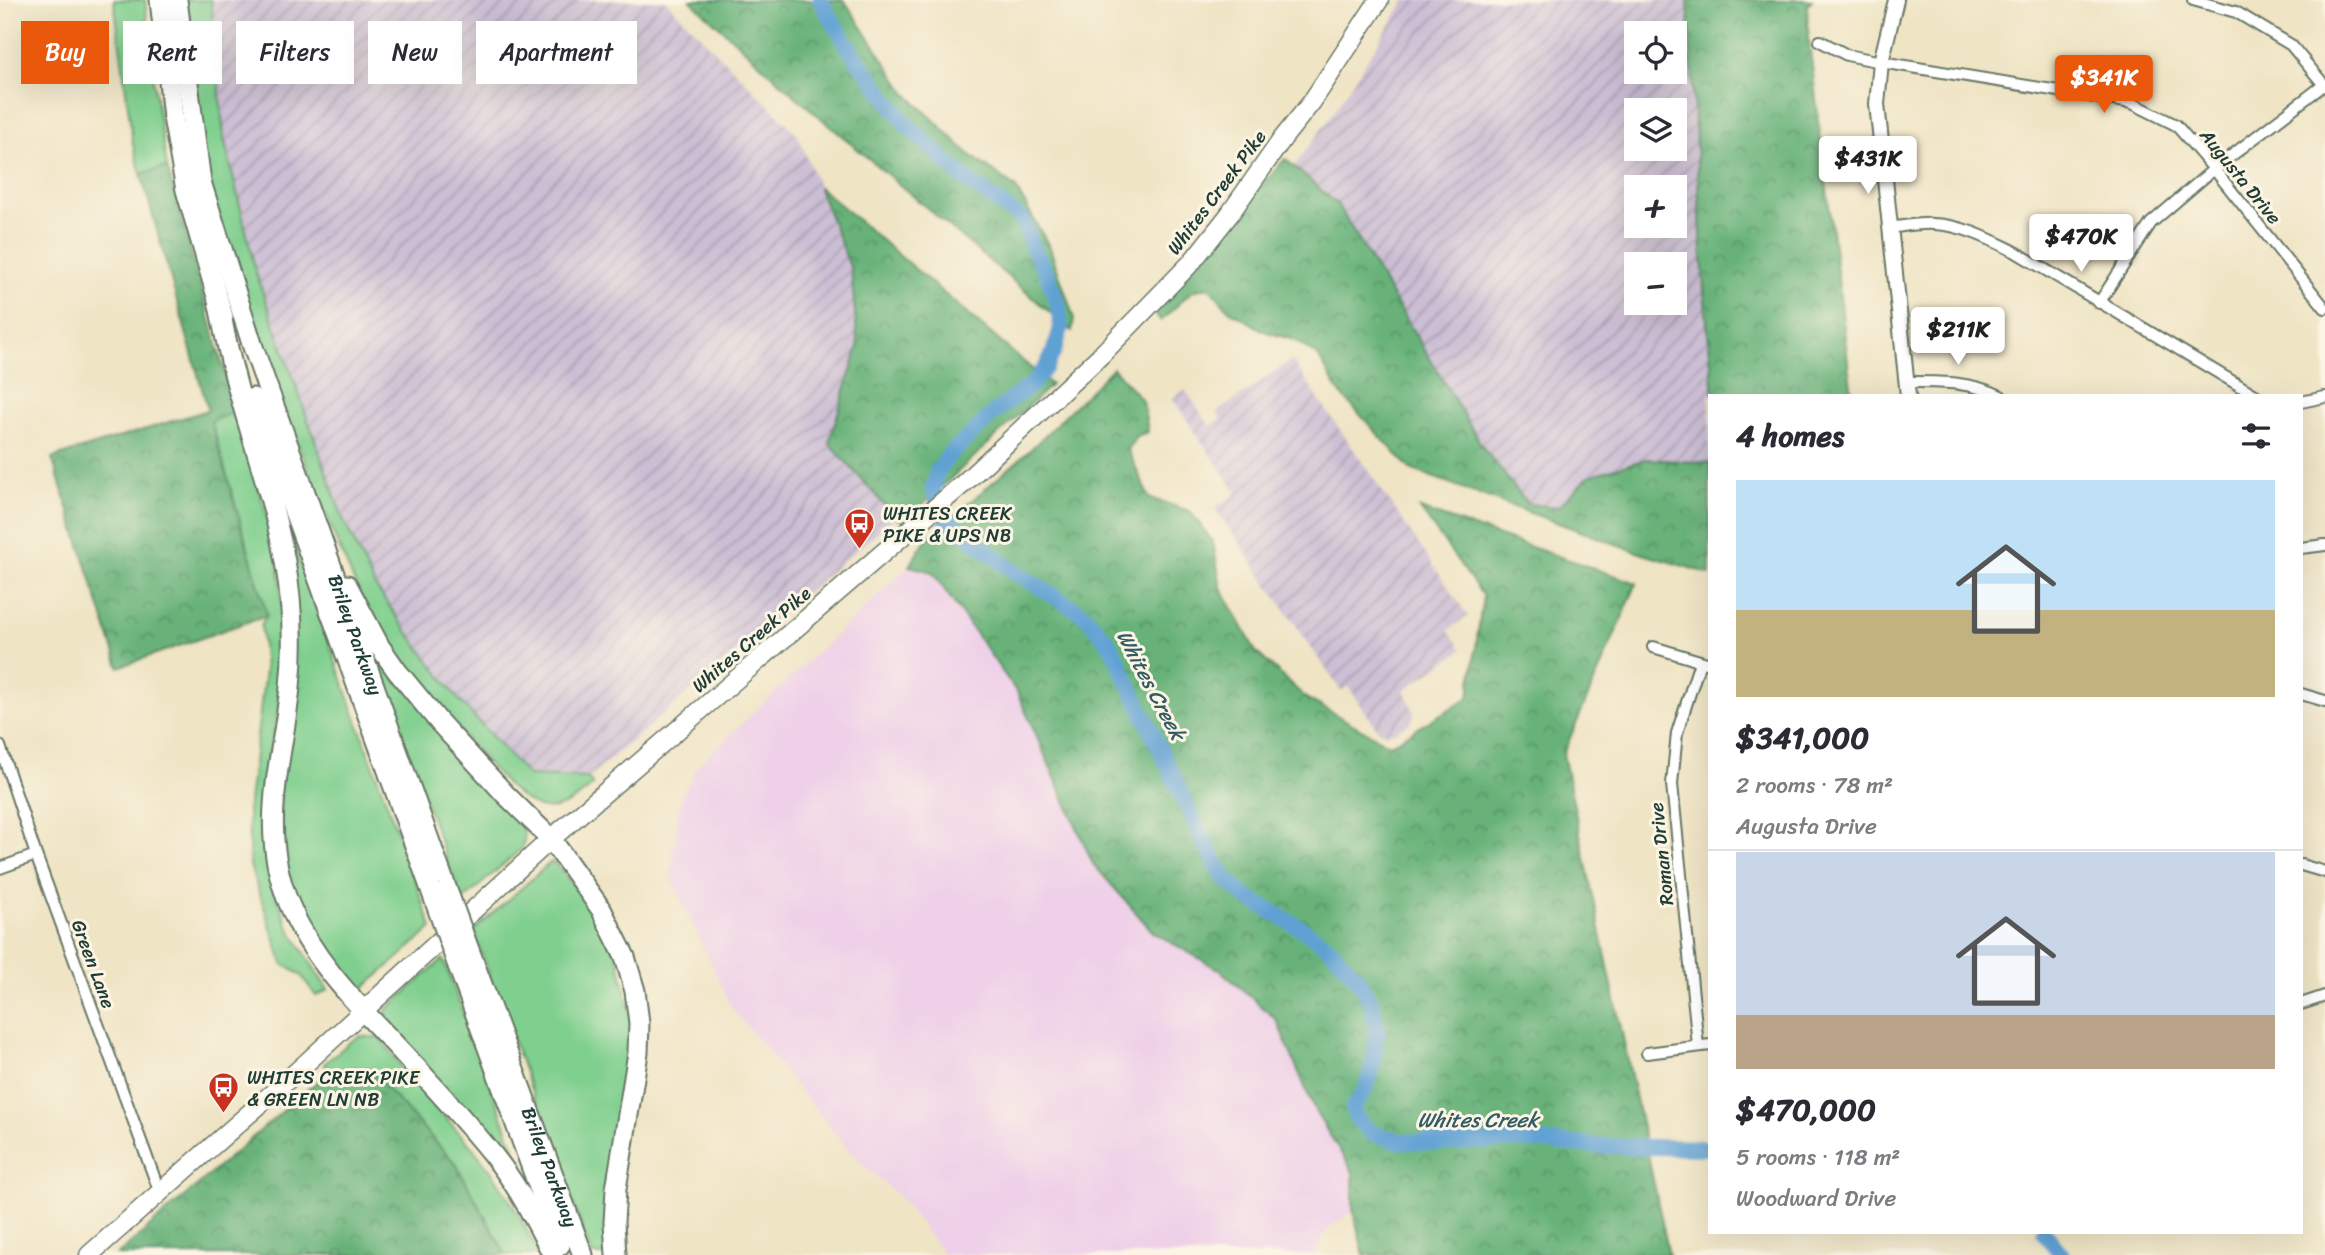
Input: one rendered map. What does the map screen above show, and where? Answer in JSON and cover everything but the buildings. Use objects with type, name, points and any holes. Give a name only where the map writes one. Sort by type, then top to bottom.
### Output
[{"type":"highway","name":"Briley Parkway","points":[[160,0],[173,117],[186,190],[219,305],[438,888]]},
{"type":"highway","name":"Briley Parkway","points":[[177,0],[201,183],[253,347],[563,1255]]},
{"type":"highway","points":[[219,305],[229,357],[276,518],[290,597],[290,686],[272,802],[275,856],[289,905],[314,950],[363,1012],[499,1163],[520,1193],[553,1255]]},
{"type":"highway","points":[[313,519],[380,647],[397,671],[439,722],[505,794],[551,839],[601,909],[625,957],[635,991],[639,1023],[638,1053],[616,1189],[615,1255]]},
{"type":"highway","name":"Briley Parkway","points":[[464,961],[583,1255]]},
{"type":"main road","name":"Whites Creek Pike","points":[[89,1255],[363,1012],[551,839],[964,483],[1112,345],[1191,263],[1229,215],[1311,103],[1379,0]]},
{"type":"street","points":[[1896,0],[1881,62],[1877,104],[1907,389],[1964,383],[1996,394]]},
{"type":"street","points":[[2099,303],[2151,223],[2214,169],[2325,85],[2291,45],[2236,12],[2193,0]]},
{"type":"street","points":[[2236,12],[2241,0]]},
{"type":"street","name":"Augusta Drive","points":[[1820,41],[1847,55],[1881,62],[2132,103],[2176,125],[2325,308]]},
{"type":"street","points":[[1889,228],[1935,224],[1955,227],[1989,238],[2254,394]]},
{"type":"street","points":[[2303,402],[2325,397]]},
{"type":"street","points":[[2303,548],[2325,545]]},
{"type":"street","points":[[1653,647],[1705,663]]},
{"type":"street","name":"Roman Drive","points":[[1704,1046],[1672,784],[1677,733],[1705,663]]},
{"type":"street","points":[[2303,695],[2325,701]]},
{"type":"street","name":"Green Lane","points":[[0,746],[36,855],[160,1193]]},
{"type":"street","points":[[0,868],[36,855]]},
{"type":"street","points":[[2303,866],[2325,872]]},
{"type":"street","points":[[2303,1003],[2325,996]]},
{"type":"street","points":[[1647,1053],[1704,1046]]},
{"type":"shaded area","points":[[211,0],[665,0],[798,135],[851,269],[858,347],[829,443],[895,517],[588,778],[528,777],[459,700],[375,586],[343,519],[256,273],[224,137],[219,84],[222,84],[222,21],[213,21]]},
{"type":"shaded area","points":[[1406,0],[1688,0],[1704,291],[1714,394],[1708,394],[1708,463],[1646,459],[1589,476],[1558,507],[1528,505],[1484,449],[1294,167],[1327,122]]},
{"type":"shaded area","points":[[1292,360],[1468,616],[1448,630],[1462,650],[1404,690],[1414,712],[1413,718],[1410,723],[1394,732],[1385,733],[1378,730],[1348,686],[1341,691],[1215,508],[1237,493],[1172,398],[1185,390],[1210,426],[1221,418],[1217,412]]},
{"type":"shaded area","points":[[909,566],[932,572],[1018,694],[1093,864],[1153,932],[1221,971],[1276,1019],[1316,1113],[1353,1172],[1353,1210],[1327,1230],[1314,1255],[944,1255],[903,1201],[853,1155],[732,1008],[670,876],[681,799],[697,766]]},
{"type":"green space","points":[[114,0],[145,0],[147,21],[123,21],[123,68]]},
{"type":"green space","points":[[182,0],[211,0],[213,21],[185,21]]},
{"type":"green space","points":[[690,0],[844,0],[906,93],[969,154],[1016,188],[1050,248],[1074,318],[1072,331],[802,102]]},
{"type":"green space","points":[[1688,0],[1812,0],[1807,5],[1809,41],[1852,394],[1714,394],[1704,291]]},
{"type":"green space","points":[[125,84],[154,84],[167,167],[141,174],[133,144]]},
{"type":"green space","points":[[194,84],[219,84],[224,138],[256,273],[343,519],[375,586],[459,700],[528,776],[588,778],[593,785],[570,803],[559,807],[540,807],[518,795],[418,684],[386,642],[361,597],[335,538],[264,358],[207,182]]},
{"type":"green space","points":[[1285,159],[1337,204],[1484,449],[1528,504],[1558,507],[1589,476],[1646,459],[1708,463],[1708,573],[1643,554],[1410,469],[1340,393],[1318,356],[1294,340],[1264,331],[1229,310],[1209,287],[1192,291],[1161,321],[1153,311]]},
{"type":"green space","points":[[167,167],[236,412],[211,421],[267,615],[119,667],[52,458],[208,410],[141,174]]},
{"type":"green space","points":[[818,186],[1051,385],[904,522],[895,517],[829,443],[858,347],[851,269]]},
{"type":"green space","points":[[1113,368],[1143,401],[1148,432],[1136,436],[1128,450],[1149,498],[1190,511],[1213,542],[1221,587],[1256,652],[1306,698],[1390,745],[1469,697],[1483,596],[1420,509],[1637,583],[1563,754],[1669,1255],[1364,1255],[1353,1210],[1353,1172],[1316,1113],[1276,1019],[1221,971],[1153,932],[1093,864],[1018,694],[932,572],[909,566],[925,541],[1029,451]]},
{"type":"green space","points":[[236,412],[272,533],[280,576],[283,620],[278,708],[263,792],[262,824],[266,855],[274,890],[289,928],[328,990],[316,996],[301,975],[283,964],[250,865],[248,810],[265,671],[261,625],[267,615],[211,420]]},
{"type":"green space","points":[[292,541],[432,928],[364,988],[353,987],[332,965],[287,886],[279,788],[286,542]]},
{"type":"green space","points":[[376,650],[520,822],[523,829],[521,849],[462,901],[371,653]]},
{"type":"green space","points":[[551,862],[556,864],[595,912],[618,957],[633,1026],[610,1255],[592,1255],[473,931]]},
{"type":"green space","points":[[443,959],[535,1204],[384,1023],[386,1010]]},
{"type":"green space","points":[[360,1036],[380,1038],[408,1076],[472,1147],[513,1205],[540,1255],[506,1255],[456,1164],[368,1068],[330,1070],[324,1064]]},
{"type":"green space","points":[[368,1068],[456,1164],[506,1255],[117,1255],[330,1070]]},
{"type":"waterway","name":"Whites Creek","points":[[820,0],[851,51],[905,123],[965,179],[1023,220],[1058,305],[1061,328],[1046,367],[1032,384],[996,411],[949,455],[937,472],[933,490],[944,517],[1013,571],[1085,615],[1111,646],[1203,840],[1224,877],[1246,897],[1304,930],[1331,949],[1357,978],[1371,1002],[1377,1030],[1373,1067],[1365,1090],[1353,1107],[1357,1119],[1371,1133],[1399,1141],[1444,1143],[1519,1140],[1600,1146],[1708,1148]]},
{"type":"waterway","name":"Whites Creek","points":[[2046,1234],[2062,1255]]},
{"type":"place","name":"WHITES CREEK PIKE & UPS NB","points":[[860,551]]},
{"type":"place","name":"WHITES CREEK PIKE & GREEN LN NB","points":[[224,1115]]}]
